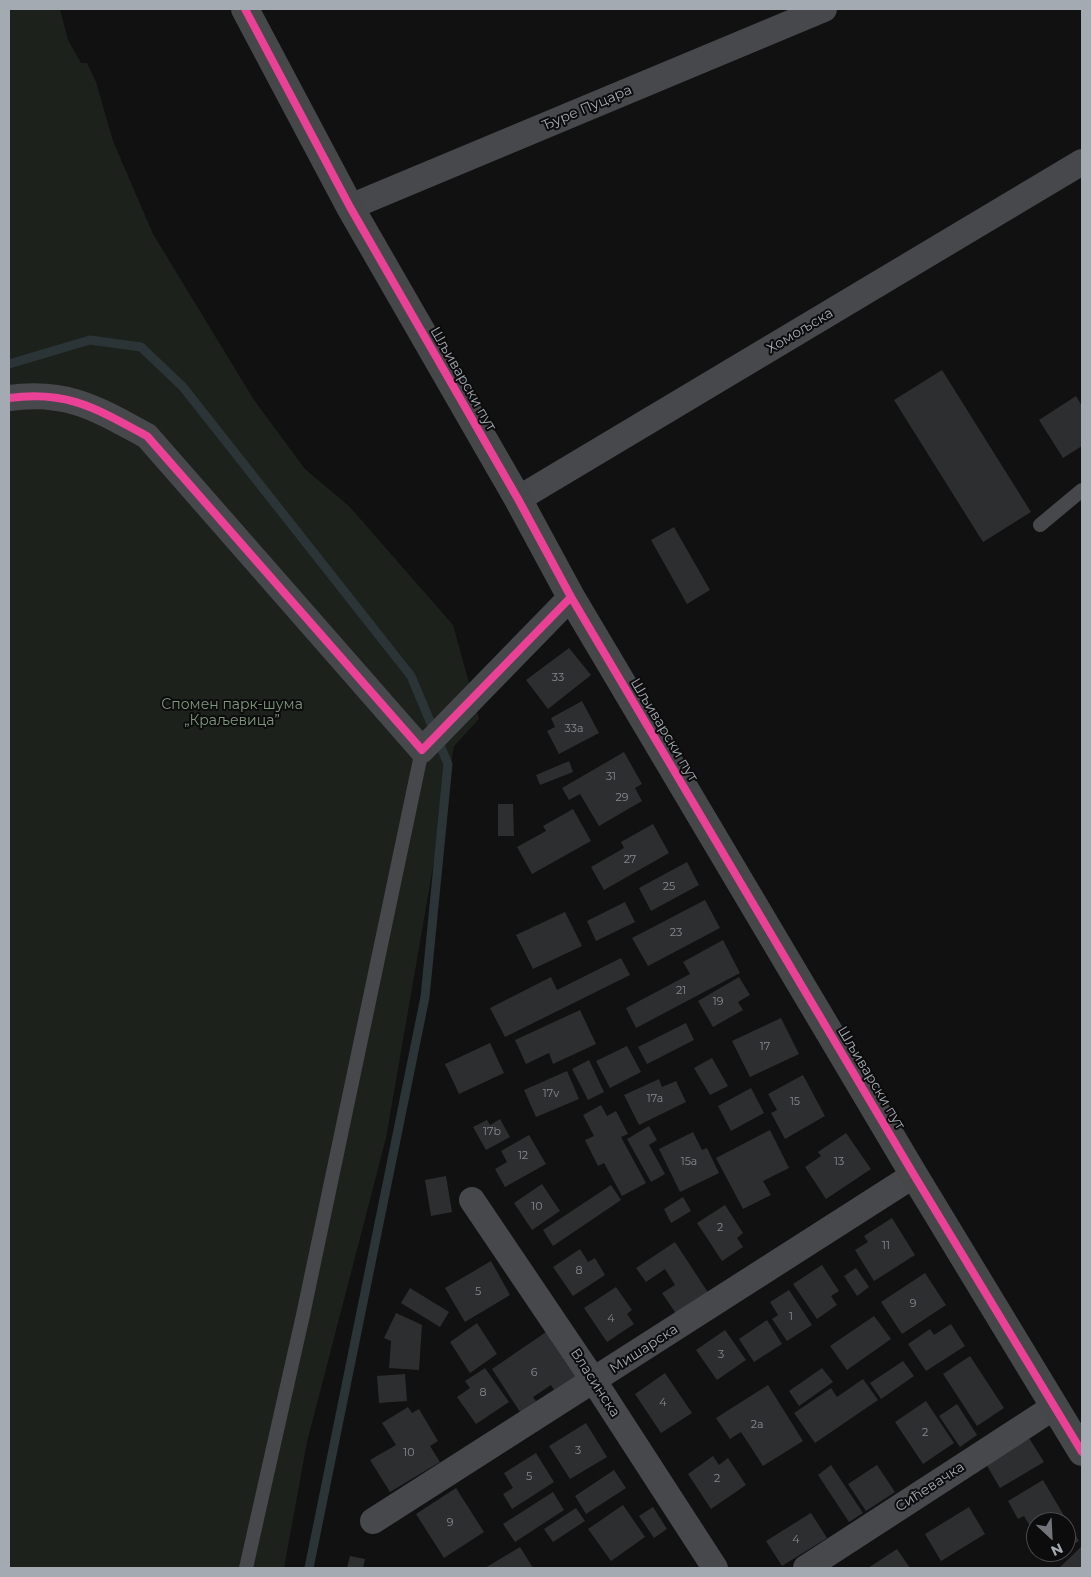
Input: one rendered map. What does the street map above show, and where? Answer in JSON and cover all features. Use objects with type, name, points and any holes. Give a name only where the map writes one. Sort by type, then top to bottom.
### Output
[{"type":"main road","name":"Шљиварски пут","points":[[245,9],[350,207],[518,499],[571,597],[914,1175],[1082,1452]]},
{"type":"street","name":"Ђуре Пуцара","points":[[350,207],[824,9]]},
{"type":"street","name":"Хомољска","points":[[518,499],[1082,162]]},
{"type":"street","points":[[9,398],[65,398],[101,411],[147,436],[422,750],[571,597]]},
{"type":"street","name":"Мишарска","points":[[373,1522],[914,1175]]},
{"type":"street","name":"Власинска","points":[[472,1200],[594,1381],[715,1568]]},
{"type":"street","name":"Сићевачка","points":[[806,1568],[1054,1407]]},
{"type":"lane","points":[[1040,525],[1082,490]]},
{"type":"lane","points":[[246,1568],[303,1314],[422,750]]},
{"type":"green space","name":"Спомен парк-шума „Краљевица”","points":[[9,9],[60,9],[68,40],[81,63],[87,63],[96,82],[113,141],[153,234],[254,400],[305,469],[349,506],[453,625],[479,719],[454,746],[386,1138],[307,1442],[284,1568],[9,1568]]},
{"type":"building","points":[[942,370],[1031,512],[983,542],[894,400]]},
{"type":"building","points":[[1076,396],[1082,406],[1082,446],[1063,458],[1039,420]]},
{"type":"building","points":[[674,527],[710,590],[687,604],[651,540]]},
{"type":"building","points":[[569,648],[591,675],[548,709],[526,680]]},
{"type":"building","points":[[582,701],[599,733],[559,754],[547,731],[555,727],[551,718]]},
{"type":"building","points":[[624,752],[642,784],[635,788],[642,801],[599,826],[580,794],[569,800],[562,788]]},
{"type":"building","points":[[569,761],[573,772],[540,785],[536,775]]},
{"type":"building","points":[[498,804],[513,804],[514,836],[498,836]]},
{"type":"building","points":[[573,809],[591,841],[532,874],[517,847],[546,831],[543,826]]},
{"type":"building","points":[[653,824],[669,853],[604,890],[591,867],[624,848],[621,842]]},
{"type":"building","points":[[687,862],[699,885],[651,911],[639,888]]},
{"type":"building","points":[[705,900],[720,928],[648,966],[632,938]]},
{"type":"building","points":[[625,902],[635,922],[596,941],[587,921]]},
{"type":"building","points":[[565,912],[582,946],[533,969],[516,935]]},
{"type":"building","points":[[723,940],[740,973],[636,1028],[626,1008],[690,974],[683,962]]},
{"type":"building","points":[[621,958],[630,975],[505,1037],[490,1008],[551,977],[557,990]]},
{"type":"building","points":[[739,977],[750,995],[738,1002],[743,1010],[713,1027],[698,1001]]},
{"type":"building","points":[[580,1010],[596,1044],[553,1064],[549,1053],[526,1064],[515,1040]]},
{"type":"building","points":[[781,1018],[799,1054],[750,1077],[732,1041]]},
{"type":"building","points":[[686,1023],[694,1040],[647,1064],[638,1047]]},
{"type":"building","points":[[490,1043],[504,1073],[459,1094],[445,1064]]},
{"type":"building","points":[[627,1046],[641,1072],[610,1088],[596,1061]]},
{"type":"building","points":[[712,1058],[728,1086],[710,1095],[694,1068]]},
{"type":"building","points":[[589,1060],[604,1092],[588,1100],[572,1069]]},
{"type":"building","points":[[567,1071],[579,1099],[536,1117],[524,1090]]},
{"type":"building","points":[[803,1075],[825,1116],[785,1139],[771,1113],[777,1110],[768,1094]]},
{"type":"building","points":[[659,1079],[662,1087],[676,1081],[686,1102],[639,1125],[624,1095]]},
{"type":"building","points":[[751,1088],[764,1113],[731,1131],[718,1106]]},
{"type":"building","points":[[601,1105],[607,1116],[616,1111],[628,1134],[621,1137],[646,1183],[622,1196],[604,1163],[598,1166],[585,1140],[594,1136],[583,1115]]},
{"type":"building","points":[[500,1119],[510,1137],[486,1150],[473,1127],[487,1120],[490,1125]]},
{"type":"building","points":[[649,1126],[657,1140],[649,1145],[665,1174],[651,1182],[627,1139]]},
{"type":"building","points":[[770,1130],[789,1168],[763,1181],[771,1195],[743,1209],[716,1158]]},
{"type":"building","points":[[693,1132],[702,1150],[707,1148],[719,1173],[680,1192],[659,1149]]},
{"type":"building","points":[[846,1133],[871,1169],[826,1199],[805,1167],[821,1156],[818,1152]]},
{"type":"building","points":[[529,1135],[546,1164],[505,1187],[495,1169],[507,1162],[501,1151]]},
{"type":"building","points":[[446,1176],[452,1212],[431,1216],[425,1180]]},
{"type":"building","points":[[542,1184],[560,1211],[532,1230],[514,1203]]},
{"type":"building","points":[[611,1185],[621,1200],[553,1246],[543,1230]]},
{"type":"building","points":[[683,1197],[691,1211],[671,1223],[664,1209]]},
{"type":"building","points":[[725,1205],[743,1233],[737,1238],[743,1247],[722,1261],[697,1223]]},
{"type":"building","points":[[892,1218],[915,1255],[874,1281],[855,1250],[868,1242],[864,1236]]},
{"type":"building","points":[[675,1242],[709,1294],[677,1315],[662,1293],[675,1285],[665,1269],[646,1282],[636,1268]]},
{"type":"building","points":[[580,1249],[588,1262],[595,1258],[605,1275],[573,1296],[553,1267]]},
{"type":"building","points":[[491,1261],[510,1295],[465,1322],[445,1288]]},
{"type":"building","points":[[822,1265],[839,1291],[831,1296],[837,1305],[817,1319],[793,1284]]},
{"type":"building","points":[[856,1268],[869,1287],[857,1296],[844,1276]]},
{"type":"building","points":[[925,1273],[946,1305],[902,1334],[881,1302]]},
{"type":"building","points":[[616,1287],[632,1310],[627,1314],[634,1324],[607,1342],[584,1308]]},
{"type":"building","points":[[410,1288],[449,1312],[440,1327],[401,1303]]},
{"type":"building","points":[[789,1290],[812,1325],[787,1341],[772,1319],[778,1315],[770,1302]]},
{"type":"building","points":[[396,1313],[422,1325],[419,1370],[389,1368],[391,1341],[384,1338]]},
{"type":"building","points":[[874,1316],[891,1339],[847,1370],[830,1346]]},
{"type":"building","points":[[767,1320],[782,1344],[754,1362],[739,1339]]},
{"type":"building","points":[[477,1323],[497,1354],[470,1373],[450,1342]]},
{"type":"building","points":[[951,1324],[965,1346],[926,1371],[908,1344],[930,1329],[934,1335]]},
{"type":"building","points":[[725,1330],[746,1360],[717,1380],[696,1350]]},
{"type":"building","points":[[546,1332],[576,1376],[554,1390],[551,1385],[533,1397],[536,1401],[520,1412],[492,1369]]},
{"type":"building","points":[[970,1356],[1004,1408],[977,1426],[943,1374]]},
{"type":"building","points":[[903,1361],[914,1376],[881,1399],[870,1383]]},
{"type":"building","points":[[485,1368],[509,1402],[476,1424],[457,1397],[470,1388],[465,1381]]},
{"type":"building","points":[[822,1368],[833,1382],[799,1406],[789,1391]]},
{"type":"building","points":[[665,1373],[692,1413],[661,1433],[635,1394]]},
{"type":"building","points":[[405,1374],[407,1401],[379,1403],[377,1376]]},
{"type":"building","points":[[863,1379],[878,1400],[815,1443],[794,1413],[831,1388],[837,1397]]},
{"type":"building","points":[[768,1385],[803,1441],[763,1466],[741,1432],[730,1439],[716,1418]]},
{"type":"building","points":[[926,1401],[954,1443],[923,1464],[895,1422]]},
{"type":"building","points":[[957,1404],[977,1435],[960,1447],[939,1416]]},
{"type":"building","points":[[408,1407],[412,1413],[419,1409],[438,1441],[430,1446],[440,1462],[390,1492],[370,1460],[396,1445],[382,1423]]},
{"type":"building","points":[[586,1423],[607,1457],[570,1479],[549,1446]]},
{"type":"building","points":[[1029,1438],[1044,1462],[1000,1488],[986,1464]]},
{"type":"building","points":[[536,1453],[554,1482],[512,1509],[503,1494],[513,1488],[504,1473]]},
{"type":"building","points":[[713,1456],[719,1465],[728,1458],[746,1485],[711,1509],[688,1474]]},
{"type":"building","points":[[831,1465],[863,1513],[849,1522],[818,1475]]},
{"type":"building","points":[[877,1465],[895,1492],[866,1511],[848,1484]]},
{"type":"building","points":[[614,1470],[626,1488],[586,1514],[575,1496]]},
{"type":"building","points":[[1043,1480],[1062,1512],[1026,1512],[1026,1519],[1024,1516],[1018,1519],[1008,1501]]},
{"type":"building","points":[[456,1488],[484,1532],[444,1558],[416,1514]]},
{"type":"building","points":[[553,1492],[564,1510],[515,1542],[503,1524]]},
{"type":"building","points":[[623,1505],[645,1537],[611,1561],[588,1529]]},
{"type":"building","points":[[653,1507],[667,1529],[654,1538],[639,1516]]},
{"type":"building","points":[[969,1507],[985,1534],[941,1561],[925,1534]]},
{"type":"building","points":[[576,1508],[585,1521],[553,1542],[544,1529]]},
{"type":"building","points":[[811,1513],[827,1538],[782,1566],[766,1541]]},
{"type":"building","points":[[1082,1546],[1082,1568],[1059,1568],[1065,1562],[1076,1562],[1076,1552]]},
{"type":"building","points":[[520,1547],[533,1568],[485,1568]]},
{"type":"building","points":[[897,1549],[910,1568],[868,1568]]},
{"type":"building","points":[[350,1556],[365,1559],[363,1568],[347,1568]]},
{"type":"waterway","points":[[9,364],[90,340],[141,347],[183,387],[411,676],[448,764],[425,997],[309,1568]]},
{"type":"cycle path","points":[[245,9],[350,207],[518,499],[571,597],[914,1175],[1082,1452]]},
{"type":"cycle path","points":[[9,398],[30,396],[65,399],[97,410],[147,436],[422,750],[571,597]]}]
